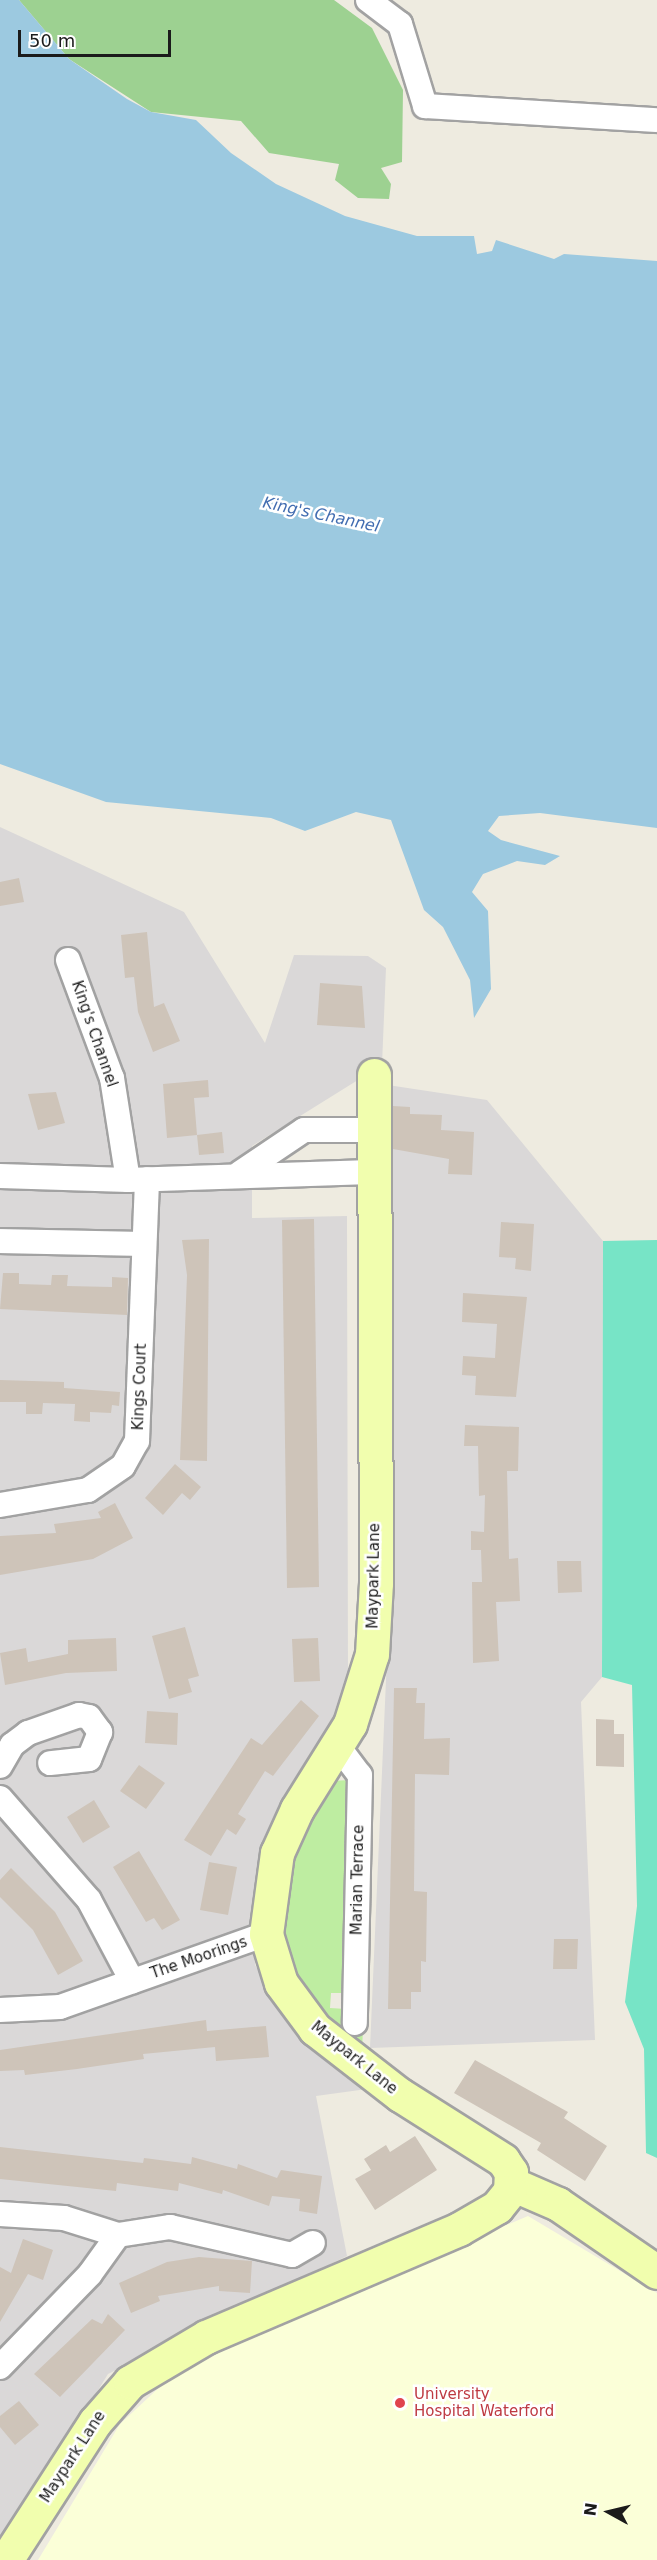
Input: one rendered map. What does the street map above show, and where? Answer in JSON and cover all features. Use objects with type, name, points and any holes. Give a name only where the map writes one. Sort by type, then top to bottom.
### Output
[{"type":"street","points":[[368,0],[400,24],[425,106],[657,120]]},
{"type":"street","name":"King's Channel","points":[[68,960],[112,1078],[137,1179]]},
{"type":"street","name":"Maypark Lane","points":[[6,2560],[95,2422],[130,2382],[206,2337],[466,2225],[497,2207],[512,2184],[511,2172],[496,2155],[392,2089],[315,2029],[281,1983],[266,1934],[277,1853],[297,1809],[337,1745],[365,1687],[375,1610],[371,1172],[374,1075]]},
{"type":"street","points":[[240,1173],[304,1130],[372,1130]]},
{"type":"street","points":[[0,1176],[137,1179],[240,1173],[371,1172]]},
{"type":"street","name":"Kings Court","points":[[0,1505],[88,1490],[123,1466],[137,1441],[144,1244],[137,1179]]},
{"type":"street","points":[[0,1241],[144,1244]]},
{"type":"street","points":[[0,1766],[12,1745],[28,1733],[79,1715],[89,1717],[100,1732],[89,1759],[50,1763]]},
{"type":"street","name":"Marian Terrace","points":[[337,1745],[360,1775],[355,2023]]},
{"type":"street","name":"The Moorings","points":[[0,1798],[89,1900],[132,1981]]},
{"type":"street","name":"The Moorings","points":[[0,2010],[60,2007],[266,1934]]},
{"type":"street","points":[[512,2184],[558,2204],[657,2272]]},
{"type":"street","points":[[0,2214],[64,2218],[118,2235],[170,2227],[292,2255],[313,2243]]},
{"type":"street","points":[[0,2367],[90,2274],[118,2235]]},
{"type":"shaded area","points":[[0,827],[184,912],[265,1043],[294,955],[368,956],[386,968],[382,1065],[252,1146],[252,1218],[347,1216],[348,1680],[253,1918],[255,1965],[284,2013],[367,2089],[316,2096],[347,2256],[108,2374],[0,2550]]},
{"type":"shaded area","points":[[381,1084],[487,1100],[603,1241],[602,1677],[581,1702],[595,2040],[370,2048],[392,1542]]},
{"type":"shaded area","name":"University Hospital Waterford","points":[[528,2216],[657,2293],[657,2560],[38,2560],[120,2424],[164,2383],[261,2329]]},
{"type":"green space","points":[[19,0],[334,0],[372,28],[403,90],[402,162],[381,168],[391,184],[389,199],[358,198],[335,180],[339,164],[269,153],[241,121],[151,112],[69,59]]},
{"type":"green space","points":[[657,1240],[657,2158],[646,2153],[644,2049],[625,2002],[637,1906],[632,1685],[602,1677],[603,1241]]},
{"type":"green space","points":[[350,1780],[347,1993],[331,1993],[330,2008],[346,2009],[363,2027],[362,2053],[307,2002],[280,1947],[285,1863],[331,1781]]},
{"type":"water","points":[[0,0],[19,0],[69,59],[127,99],[151,112],[196,120],[231,153],[276,184],[345,216],[417,236],[474,236],[477,254],[492,251],[496,240],[554,259],[564,254],[657,261],[657,828],[540,813],[499,816],[488,831],[501,840],[560,856],[545,865],[517,861],[483,874],[472,892],[488,911],[491,989],[474,1018],[470,980],[443,927],[424,910],[391,820],[356,812],[305,831],[271,818],[106,802],[0,764]]},
{"type":"building","points":[[19,878],[24,902],[0,906],[0,882]]},
{"type":"building","points":[[147,932],[154,1007],[164,1003],[180,1041],[153,1052],[138,1012],[134,977],[125,978],[121,935]]},
{"type":"building","points":[[320,983],[362,986],[365,1028],[317,1025]]},
{"type":"building","points":[[208,1080],[209,1097],[194,1098],[197,1135],[167,1138],[163,1084]]},
{"type":"building","points":[[56,1092],[65,1123],[38,1130],[28,1094]]},
{"type":"building","points":[[393,1106],[410,1107],[410,1114],[442,1115],[441,1130],[474,1132],[472,1175],[448,1174],[449,1159],[393,1149]]},
{"type":"building","points":[[222,1132],[224,1153],[199,1155],[197,1135]]},
{"type":"building","points":[[314,1219],[319,1587],[287,1588],[282,1220]]},
{"type":"building","points":[[501,1222],[534,1224],[531,1271],[515,1269],[516,1258],[499,1257]]},
{"type":"building","points":[[209,1239],[207,1461],[180,1460],[187,1275],[182,1240]]},
{"type":"building","points":[[3,1273],[19,1273],[19,1284],[51,1285],[52,1275],[68,1275],[67,1286],[112,1287],[112,1277],[128,1278],[127,1315],[0,1309]]},
{"type":"building","points":[[463,1293],[527,1297],[516,1397],[475,1395],[476,1376],[462,1375],[463,1356],[495,1358],[497,1324],[462,1322]]},
{"type":"building","points":[[0,1380],[64,1382],[64,1388],[120,1392],[119,1406],[112,1405],[111,1413],[90,1412],[90,1422],[74,1421],[75,1404],[43,1403],[42,1414],[26,1414],[26,1402],[0,1402]]},
{"type":"building","points":[[465,1425],[519,1427],[518,1471],[507,1471],[509,1559],[518,1558],[520,1601],[496,1602],[499,1661],[473,1663],[472,1582],[482,1582],[481,1550],[471,1550],[471,1531],[484,1532],[485,1495],[479,1496],[478,1446],[464,1446]]},
{"type":"building","points":[[175,1464],[201,1487],[190,1500],[182,1493],[163,1515],[145,1498]]},
{"type":"building","points":[[115,1503],[133,1538],[93,1559],[0,1575],[0,1536],[56,1533],[54,1524],[101,1518],[98,1512]]},
{"type":"building","points":[[557,1561],[581,1561],[582,1592],[558,1593]]},
{"type":"building","points":[[185,1627],[199,1676],[188,1679],[192,1692],[169,1699],[152,1636]]},
{"type":"building","points":[[116,1638],[117,1671],[66,1673],[5,1685],[0,1653],[26,1648],[28,1662],[68,1654],[68,1640]]},
{"type":"building","points":[[318,1638],[320,1681],[294,1682],[292,1639]]},
{"type":"building","points":[[394,1688],[417,1688],[416,1703],[425,1703],[424,1739],[450,1738],[449,1775],[415,1774],[414,1891],[427,1892],[426,1962],[421,1961],[421,1992],[411,1992],[411,2009],[388,2009]]},
{"type":"building","points":[[301,1700],[319,1716],[273,1776],[265,1771],[238,1814],[246,1819],[236,1835],[227,1829],[211,1856],[184,1840],[251,1738],[262,1745]]},
{"type":"building","points":[[147,1711],[178,1713],[177,1745],[145,1743]]},
{"type":"building","points":[[596,1719],[614,1720],[614,1734],[624,1734],[624,1767],[596,1766]]},
{"type":"building","points":[[139,1765],[165,1783],[146,1809],[120,1791]]},
{"type":"building","points":[[94,1800],[110,1827],[83,1843],[67,1817]]},
{"type":"building","points":[[139,1851],[180,1920],[162,1930],[154,1918],[146,1922],[113,1867]]},
{"type":"building","points":[[209,1862],[237,1867],[228,1915],[200,1910]]},
{"type":"building","points":[[11,1868],[55,1912],[83,1961],[58,1975],[33,1930],[0,1897],[0,1880]]},
{"type":"building","points":[[554,1939],[578,1939],[577,1969],[553,1969]]},
{"type":"building","points":[[206,2020],[207,2031],[266,2026],[269,2057],[216,2061],[215,2047],[143,2054],[144,2059],[25,2075],[24,2070],[0,2071],[0,2050]]},
{"type":"building","points":[[475,2060],[568,2112],[564,2118],[607,2146],[585,2181],[537,2150],[541,2143],[454,2093]]},
{"type":"building","points":[[415,2136],[437,2170],[375,2210],[355,2179],[371,2170],[364,2159],[386,2145],[390,2152]]},
{"type":"building","points":[[0,2147],[143,2163],[144,2158],[191,2164],[192,2157],[237,2169],[238,2164],[277,2178],[281,2170],[322,2176],[317,2214],[299,2211],[300,2199],[272,2196],[269,2206],[223,2190],[222,2194],[179,2183],[178,2191],[117,2183],[116,2191],[0,2179]]},
{"type":"building","points":[[23,2239],[53,2250],[43,2280],[28,2274],[0,2322],[0,2267],[11,2273]]},
{"type":"building","points":[[199,2257],[252,2261],[250,2293],[219,2291],[219,2286],[158,2296],[160,2301],[131,2313],[119,2283],[167,2262]]},
{"type":"building","points":[[108,2314],[125,2330],[60,2397],[34,2374],[92,2319],[102,2324]]},
{"type":"building","points":[[19,2401],[39,2425],[15,2445],[0,2427],[0,2416]]},
{"type":"place","name":"University Hospital Waterford","points":[[400,2403]]}]
